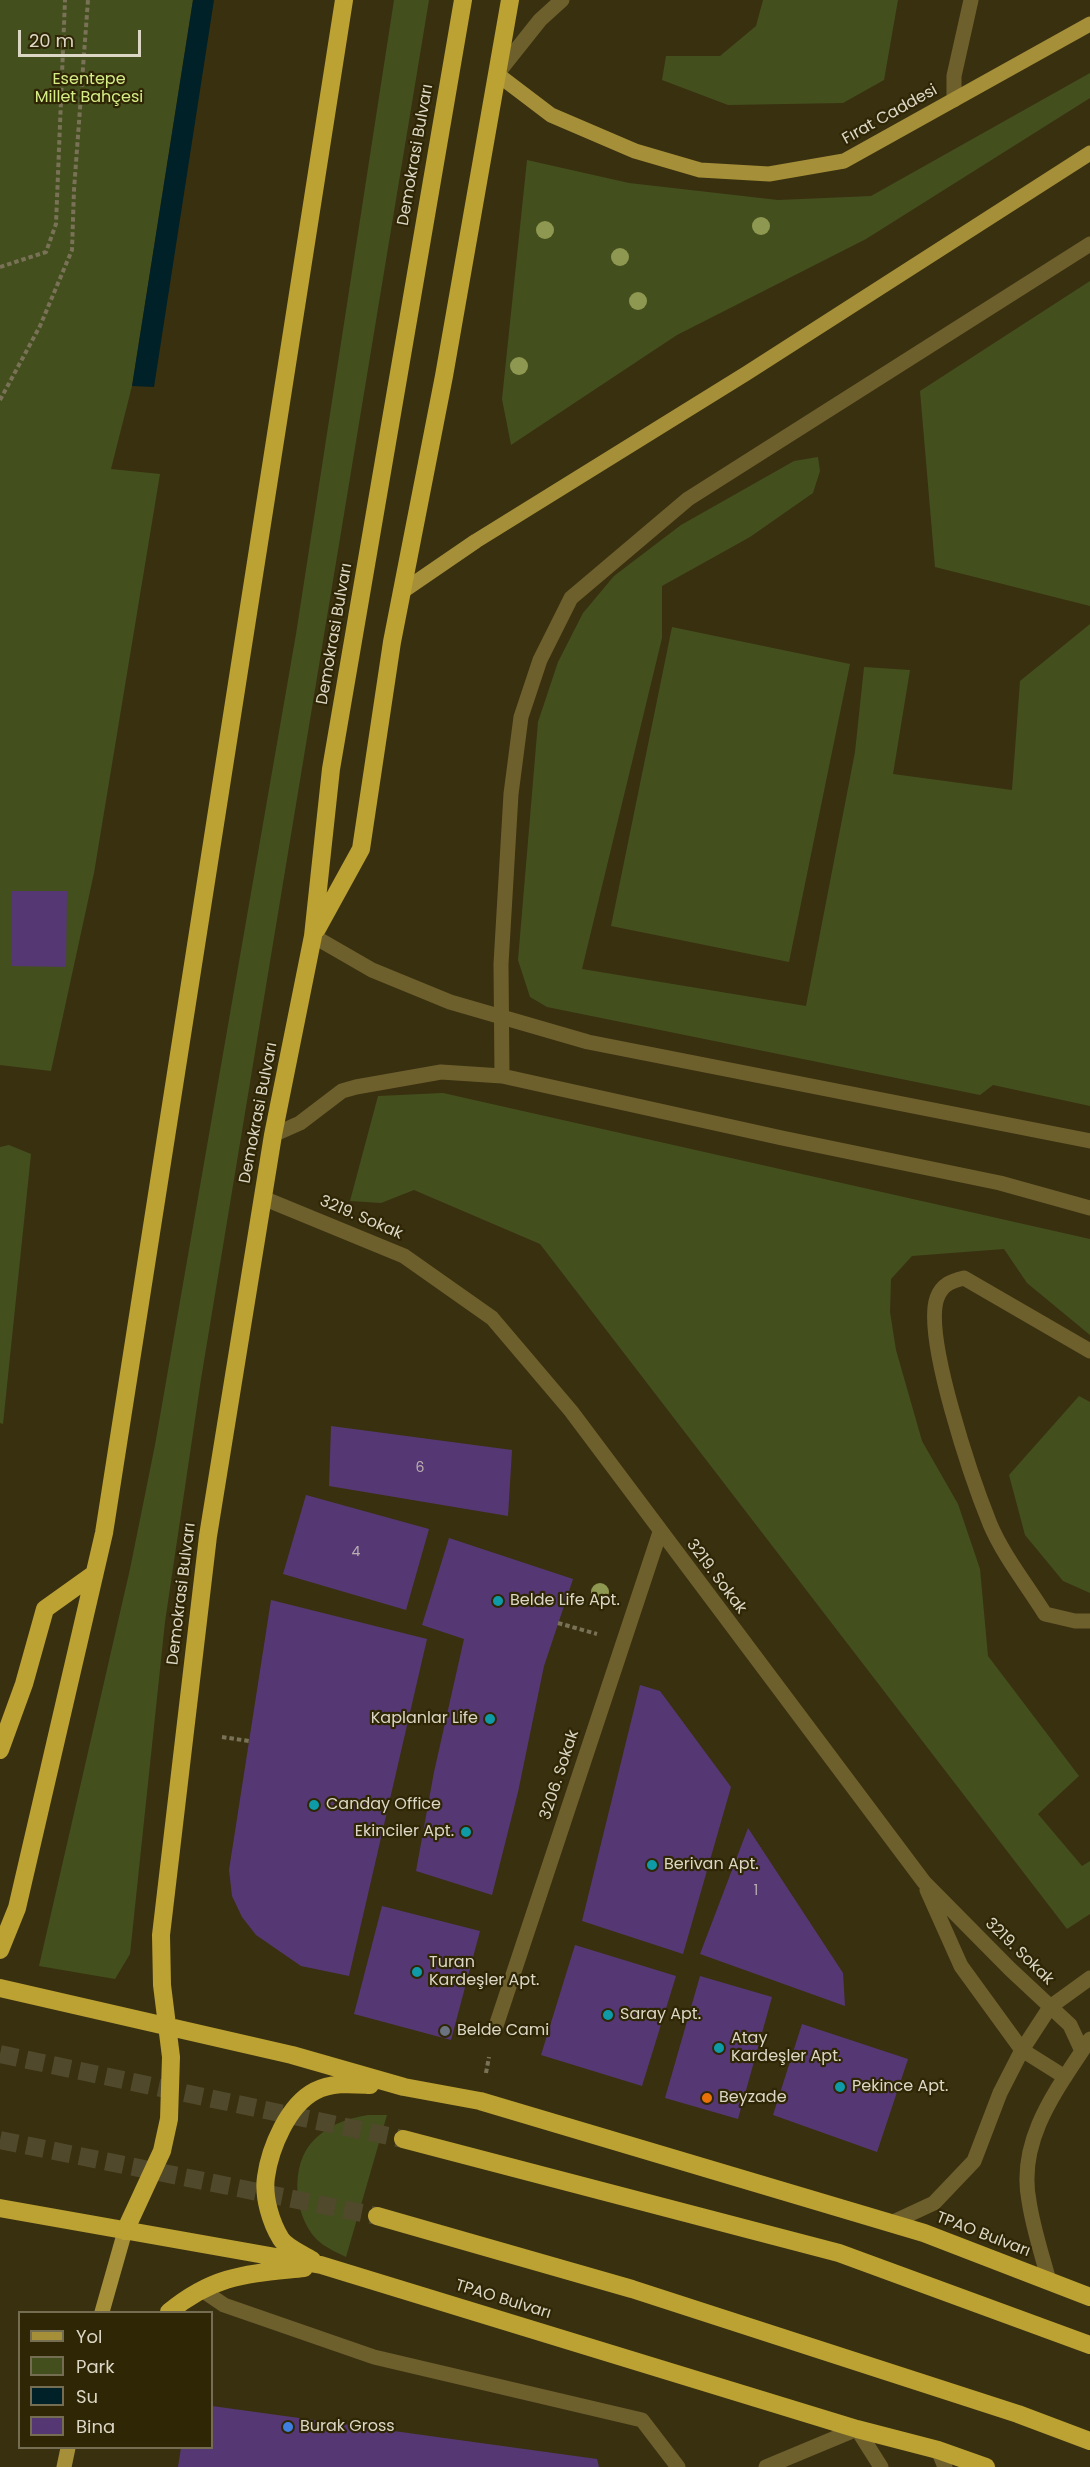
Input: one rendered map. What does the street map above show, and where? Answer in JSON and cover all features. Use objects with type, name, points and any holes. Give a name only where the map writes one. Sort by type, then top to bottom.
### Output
[{"type":"highway","points":[[0,1950],[17,1908],[104,1533],[344,0]]},
{"type":"highway","name":"Demokrasi Bulvarı","points":[[125,2231],[162,2151],[169,2119],[172,2085],[161,1975],[163,1911],[208,1536],[273,1135],[313,936],[331,769],[463,0]]},
{"type":"highway","points":[[313,936],[361,849],[403,591],[444,376],[510,0]]},
{"type":"highway","points":[[0,1750],[24,1684],[45,1609],[94,1574]]},
{"type":"highway","name":"TPAO Bulvarı","points":[[0,1988],[166,2024],[292,2055],[404,2087],[480,2101],[924,2233],[1090,2297]]},
{"type":"highway","points":[[321,2265],[283,2242],[270,2218],[266,2178],[277,2139],[295,2108],[315,2091],[345,2083],[404,2087]]},
{"type":"highway","points":[[403,2139],[839,2253],[1090,2344]]},
{"type":"highway","name":"TPAO Bulvarı","points":[[0,2208],[321,2265],[857,2428],[938,2450],[986,2467]]},
{"type":"highway","points":[[377,2216],[632,2289],[1018,2414],[1090,2441]]},
{"type":"highway","points":[[172,2311],[202,2290],[231,2276],[321,2265]]},
{"type":"main road","name":"Fırat Caddesi","points":[[497,74],[551,115],[635,151],[699,170],[769,174],[844,161],[1090,24]]},
{"type":"main road","points":[[403,591],[476,541],[747,373],[1090,153]]},
{"type":"main road","points":[[103,2311],[125,2231]]},
{"type":"main road","points":[[64,2467],[68,2449]]},
{"type":"street","points":[[497,74],[540,20],[562,0]]},
{"type":"street","points":[[954,100],[954,76],[971,0]]},
{"type":"street","points":[[502,1076],[501,1016],[511,794],[521,717],[540,660],[571,598],[688,499],[1090,244]]},
{"type":"street","points":[[313,936],[372,970],[450,1002],[588,1042],[1090,1141]]},
{"type":"street","points":[[273,1135],[300,1124],[342,1091],[356,1087],[441,1072],[502,1076],[1000,1184],[1090,1208]]},
{"type":"street","name":"3219. Sokak","points":[[263,1198],[404,1256],[492,1318],[571,1411],[924,1882],[1070,2025],[1086,2045]]},
{"type":"street","points":[[1090,1351],[964,1278],[948,1282],[937,1296],[934,1312],[942,1376],[991,1525],[1045,1614],[1075,1622],[1090,1621]]},
{"type":"street","name":"3206. Sokak","points":[[495,2030],[660,1532]]},
{"type":"street","points":[[924,1882],[961,1966],[1022,2050],[1065,2077]]},
{"type":"street","points":[[891,2223],[934,2203],[974,2161],[999,2093],[1022,2050],[1050,2007],[1090,1978]]},
{"type":"street","points":[[1049,2281],[1028,2199],[1029,2150],[1046,2106],[1086,2045]]},
{"type":"street","points":[[202,2290],[224,2305],[374,2357],[642,2420],[678,2467]]},
{"type":"street","points":[[766,2467],[857,2428],[881,2467]]},
{"type":"street","points":[[938,2450],[945,2467]]},
{"type":"path","points":[[0,267],[46,252],[56,224],[65,0]]},
{"type":"path","points":[[0,399],[40,326],[72,250],[74,190],[88,0]]},
{"type":"path","points":[[558,1623],[624,1642]]},
{"type":"path","points":[[222,1737],[249,1741]]},
{"type":"path","points":[[480,2101],[495,2030]]},
{"type":"green space","name":"Esentepe Millet Bahçesi","points":[[0,0],[193,0],[132,386],[111,469],[160,474],[94,873],[51,1071],[0,1065]]},
{"type":"green space","points":[[394,0],[429,0],[201,1379],[165,1622],[130,1954],[115,1979],[39,1966],[130,1569],[155,1445],[296,634]]},
{"type":"green space","points":[[763,0],[898,0],[884,80],[843,103],[728,105],[662,80],[666,56],[720,56],[756,26]]},
{"type":"green space","points":[[1090,73],[1090,98],[866,239],[677,335],[511,445],[502,399],[527,160],[629,183],[778,200],[871,196]]},
{"type":"green space","points":[[1090,281],[1090,606],[935,567],[920,391]]},
{"type":"green space","points":[[818,457],[820,471],[813,493],[750,537],[662,586],[662,638],[582,969],[806,1006],[855,752],[864,667],[910,670],[893,774],[1012,790],[1020,681],[1090,624],[1090,1106],[993,1085],[980,1095],[547,1007],[530,997],[518,960],[538,722],[558,662],[583,613],[614,576],[681,525],[794,461]]},
{"type":"green space","points":[[672,627],[850,664],[789,962],[611,926]]},
{"type":"green space","points":[[443,1093],[1090,1239],[1090,1335],[1027,1283],[1004,1249],[912,1256],[891,1279],[890,1312],[896,1350],[922,1441],[958,1504],[980,1569],[988,1656],[1079,1776],[1038,1814],[1082,1866],[1090,1861],[1090,1914],[1067,1929],[540,1244],[414,1190],[381,1203],[350,1201],[378,1096]]},
{"type":"green space","points":[[9,1145],[31,1154],[3,1424],[0,1423],[0,1147]]},
{"type":"green space","points":[[1079,1396],[1090,1402],[1090,1593],[1063,1581],[1025,1535],[1009,1475]]},
{"type":"green space","points":[[368,2115],[387,2115],[346,2257],[322,2244],[312,2234],[300,2208],[298,2177],[306,2150],[315,2139],[339,2123]]},
{"type":"water","points":[[193,0],[214,0],[154,387],[132,386]]},
{"type":"building","points":[[12,891],[67,891],[66,967],[11,966]]},
{"type":"building","points":[[331,1426],[512,1450],[508,1516],[329,1486]]},
{"type":"building","points":[[306,1495],[429,1529],[406,1610],[283,1574]]},
{"type":"building","points":[[449,1538],[573,1579],[544,1666],[518,1792],[492,1895],[416,1871],[434,1772],[464,1639],[422,1625]]},
{"type":"building","name":"Canday Office","points":[[271,1600],[427,1639],[349,1976],[301,1966],[256,1935],[242,1917],[232,1896],[229,1870]]},
{"type":"building","name":"Berivan Apt.","points":[[640,1685],[660,1691],[731,1787],[683,1954],[582,1921]]},
{"type":"building","points":[[748,1828],[843,1973],[845,2006],[700,1954]]},
{"type":"building","name":"Turan Kardeşler Apt.","points":[[382,1906],[480,1931],[451,2040],[354,2014]]},
{"type":"building","name":"Saray Apt.","points":[[575,1945],[676,1976],[642,2086],[541,2055]]},
{"type":"building","name":"Atay Kardeşler Apt.","points":[[700,1976],[772,1997],[738,2119],[665,2098]]},
{"type":"building","name":"Pekince Apt.","points":[[802,2024],[908,2059],[877,2152],[773,2115]]},
{"type":"building","name":"Burak Gross","points":[[213,2406],[597,2459],[599,2467],[178,2467],[181,2449],[213,2449]]},
{"type":"tunnel","points":[[0,2054],[403,2139]]},
{"type":"tunnel","points":[[0,2140],[377,2216]]},
{"type":"place","name":"Belde Life Apt.","points":[[498,1601]]},
{"type":"place","name":"Kaplanlar Life","points":[[490,1719]]},
{"type":"place","name":"Canday Office","points":[[314,1805]]},
{"type":"place","name":"Ekinciler Apt.","points":[[466,1832]]},
{"type":"place","name":"Berivan Apt.","points":[[652,1865]]},
{"type":"place","name":"Turan Kardeşler Apt.","points":[[417,1972]]},
{"type":"place","name":"Saray Apt.","points":[[608,2015]]},
{"type":"place","name":"Belde Cami","points":[[445,2031]]},
{"type":"place","name":"Atay Kardeşler Apt.","points":[[719,2048]]},
{"type":"place","name":"Pekince Apt.","points":[[840,2087]]},
{"type":"place","name":"Beyzade","points":[[707,2098]]},
{"type":"place","name":"Burak Gross","points":[[288,2427]]}]
